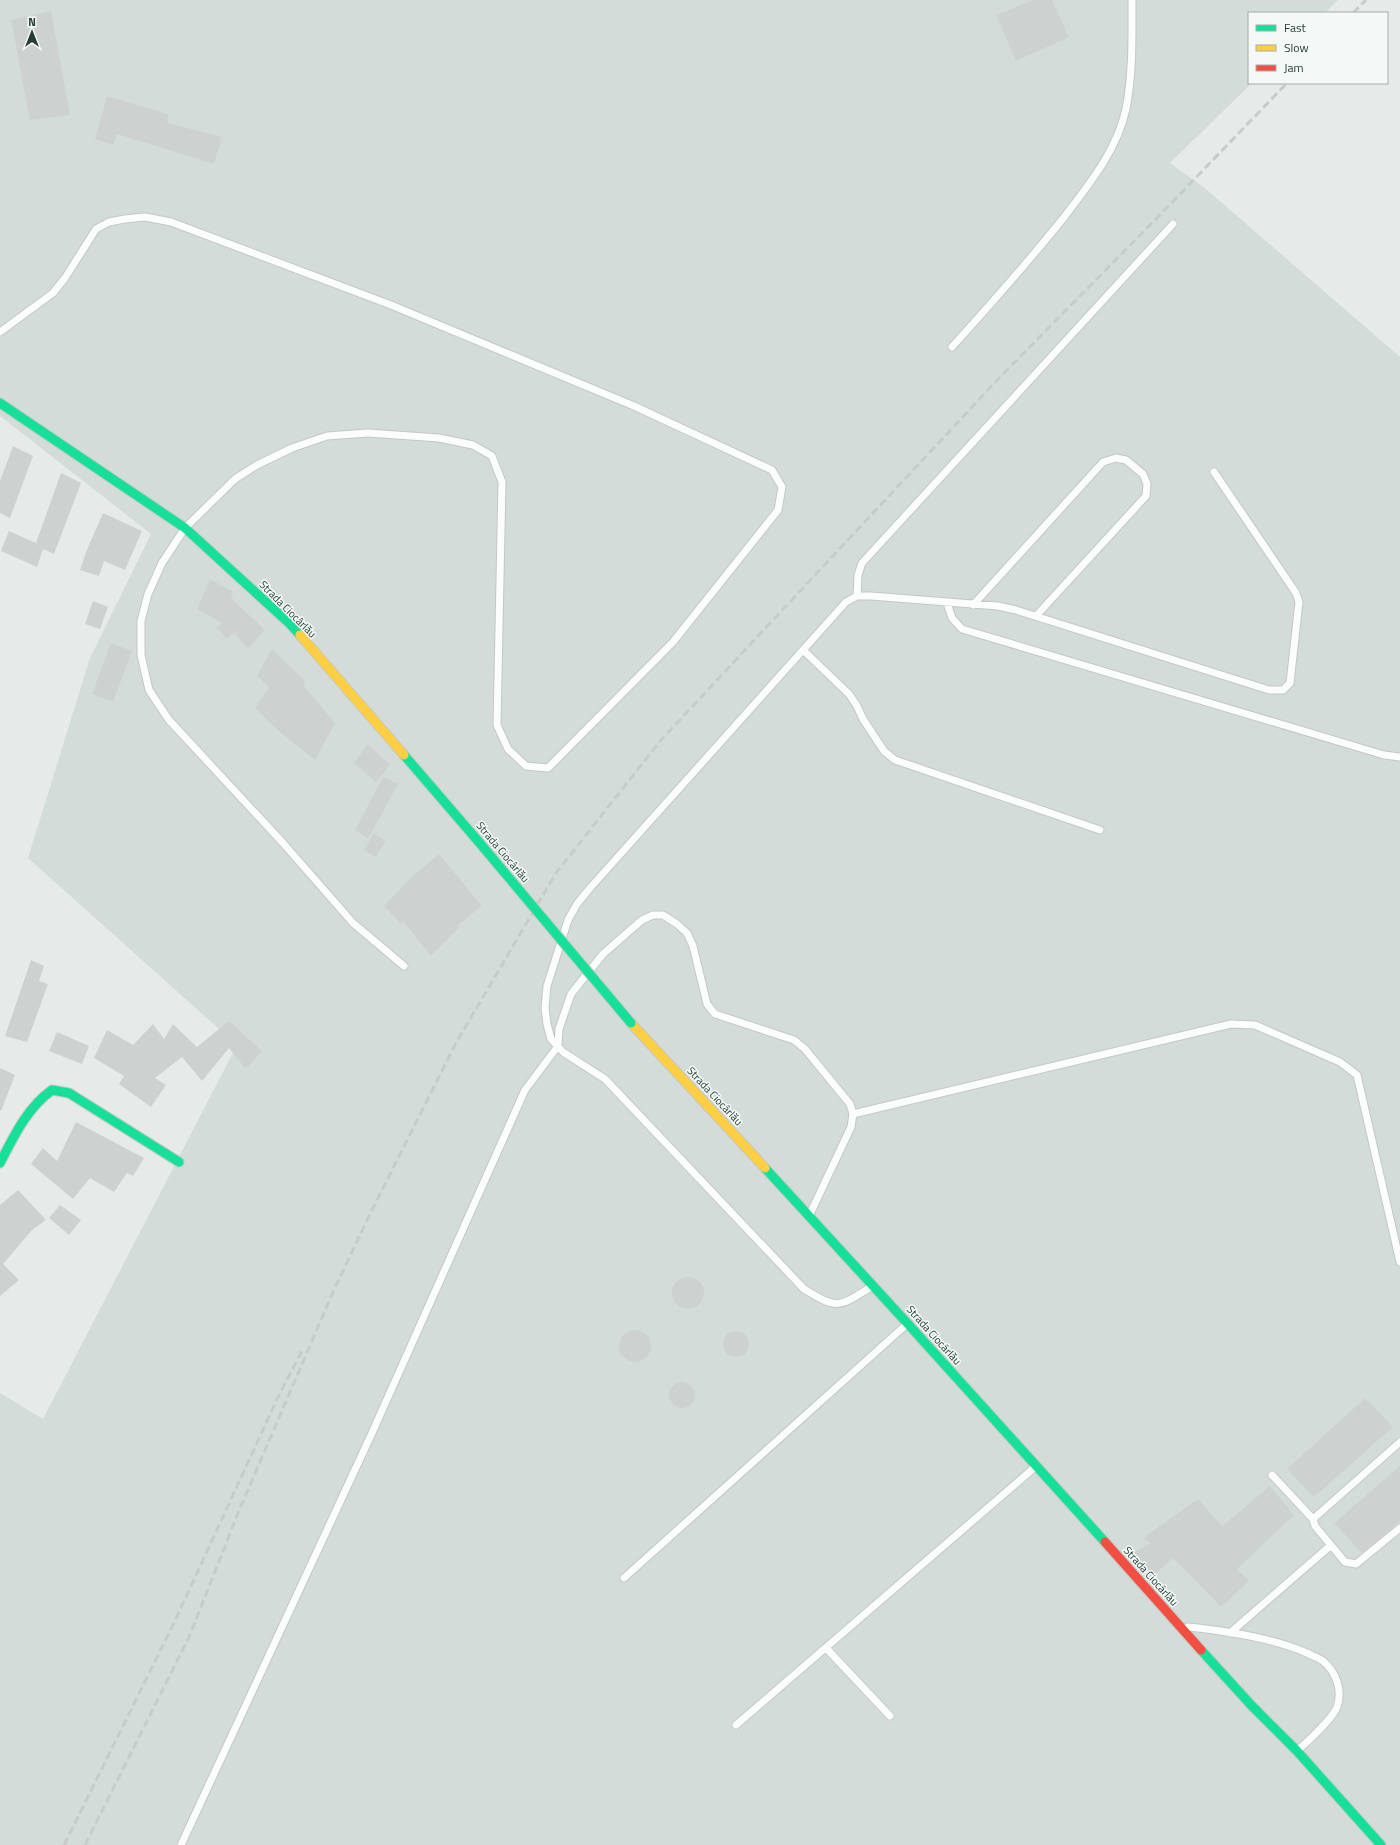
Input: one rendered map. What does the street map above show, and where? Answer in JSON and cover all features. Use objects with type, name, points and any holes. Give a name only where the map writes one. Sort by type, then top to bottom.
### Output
[{"type":"main road","name":"Strada Ciocârlău","points":[[0,403],[186,528],[290,624],[478,841],[631,1023],[908,1324],[1252,1706],[1297,1751],[1381,1845]]},
{"type":"main road","points":[[0,1163],[21,1124],[42,1096],[52,1090],[69,1093],[179,1162]]},
{"type":"lane","points":[[952,347],[1033,257],[1091,181],[1114,144],[1126,109],[1131,68],[1132,0]]},
{"type":"lane","points":[[0,332],[53,293],[65,278],[96,229],[109,222],[145,217],[171,222],[391,305],[634,406],[772,470],[782,487],[778,510],[673,642],[548,768],[526,766],[508,750],[497,725],[502,482],[492,456],[473,445],[440,438],[368,433],[327,436],[292,448],[257,465],[235,478],[186,528],[162,563],[148,594],[141,621],[142,655],[149,690],[169,720],[283,843],[353,923],[404,966]]},
{"type":"lane","points":[[857,596],[858,575],[862,563],[1173,224]]},
{"type":"lane","points":[[973,605],[1103,462],[1116,458],[1126,460],[1143,474],[1147,484],[1146,496],[1036,616]]},
{"type":"lane","points":[[873,1286],[845,1303],[836,1304],[821,1299],[804,1289],[605,1080],[563,1052],[551,1039],[546,1024],[547,986],[568,920],[577,904],[803,650],[846,602],[857,596],[998,606],[1036,616],[1269,690],[1283,690],[1290,683],[1300,602],[1296,593],[1214,472]]},
{"type":"lane","points":[[947,603],[952,618],[962,629],[1384,755],[1400,757]]},
{"type":"lane","points":[[803,650],[849,694],[884,751],[895,760],[1100,830]]},
{"type":"lane","points":[[181,1845],[372,1432],[525,1090],[558,1046],[559,1029],[571,994],[603,954],[642,920],[653,915],[664,915],[687,933],[693,946],[707,1004],[715,1014],[794,1040],[805,1049],[850,1104],[853,1114],[851,1127],[809,1216]]},
{"type":"lane","points":[[853,1114],[1231,1024],[1255,1025],[1340,1062],[1357,1075],[1400,1262]]},
{"type":"lane","points":[[624,1578],[908,1324]]},
{"type":"lane","points":[[1313,1519],[1400,1442]]},
{"type":"lane","points":[[736,1725],[1036,1466]]},
{"type":"lane","points":[[1272,1475],[1313,1519],[1315,1526],[1330,1546],[1345,1562],[1356,1564],[1400,1528]]},
{"type":"lane","points":[[1230,1633],[1330,1546]]},
{"type":"lane","points":[[1181,1626],[1230,1633],[1295,1648],[1322,1660],[1336,1678],[1339,1693],[1336,1708],[1311,1739],[1297,1751]]},
{"type":"lane","points":[[826,1648],[890,1716]]},
{"type":"shaded area","points":[[0,0],[1338,0],[1326,12],[1248,12],[1248,84],[1251,84],[1170,163],[1206,189],[1400,357],[1400,1845],[0,1845],[0,1393],[43,1419],[237,1045],[28,858],[90,658],[151,534],[0,416]]},
{"type":"building","points":[[1033,0],[1052,0],[1069,37],[1016,61],[996,15]]},
{"type":"building","points":[[51,11],[70,115],[30,120],[11,20]]},
{"type":"building","points":[[107,96],[168,114],[168,123],[222,137],[214,164],[117,134],[113,145],[95,139]]},
{"type":"building","points":[[13,446],[33,456],[10,518],[0,513],[0,481]]},
{"type":"building","points":[[61,473],[81,483],[54,554],[43,549],[37,567],[1,551],[9,531],[36,543]]},
{"type":"building","points":[[103,513],[142,531],[125,570],[104,561],[99,576],[80,570]]},
{"type":"building","points":[[210,579],[233,592],[231,598],[265,630],[248,648],[234,633],[226,639],[217,627],[222,623],[197,609]]},
{"type":"building","points":[[93,601],[108,607],[100,629],[85,624]]},
{"type":"building","points":[[111,643],[132,651],[113,702],[92,694]]},
{"type":"building","points":[[272,649],[305,681],[303,685],[335,723],[315,760],[281,733],[255,708],[269,687],[257,676]]},
{"type":"building","points":[[368,744],[390,765],[376,782],[354,763]]},
{"type":"building","points":[[383,777],[398,784],[368,839],[355,830]]},
{"type":"building","points":[[374,833],[386,841],[375,857],[364,850]]},
{"type":"building","points":[[439,854],[482,906],[457,926],[459,928],[431,956],[403,921],[401,924],[384,906],[414,875]]},
{"type":"building","points":[[31,960],[44,966],[39,981],[48,984],[27,1042],[5,1036]]},
{"type":"building","points":[[229,1021],[262,1051],[246,1069],[229,1048],[202,1081],[182,1057],[155,1078],[166,1085],[151,1107],[119,1084],[124,1076],[94,1058],[107,1030],[133,1045],[153,1024],[164,1039],[173,1024],[197,1047]]},
{"type":"building","points":[[57,1032],[89,1046],[82,1064],[49,1051]]},
{"type":"building","points":[[0,1068],[15,1075],[1,1111],[0,1110]]},
{"type":"building","points":[[76,1122],[144,1158],[133,1176],[127,1173],[114,1192],[90,1178],[73,1199],[31,1164],[43,1148],[57,1161]]},
{"type":"building","points":[[18,1190],[46,1220],[32,1230],[3,1264],[19,1280],[0,1296],[0,1205]]},
{"type":"building","points":[[60,1205],[81,1220],[69,1235],[49,1218]]},
{"type":"building","points":[[685,1277],[691,1277],[700,1281],[704,1293],[700,1305],[691,1309],[685,1309],[676,1305],[672,1296],[672,1290],[676,1281]]},
{"type":"building","points":[[632,1330],[638,1330],[647,1334],[651,1346],[647,1358],[638,1362],[632,1362],[623,1358],[619,1349],[619,1343],[623,1334]]},
{"type":"building","points":[[736,1331],[745,1335],[749,1344],[745,1353],[736,1357],[727,1353],[723,1344],[727,1335]]},
{"type":"building","points":[[682,1382],[691,1386],[695,1395],[691,1404],[682,1408],[673,1404],[669,1395],[673,1386]]},
{"type":"building","points":[[1365,1398],[1393,1427],[1314,1497],[1287,1469]]},
{"type":"building","points":[[1400,1466],[1400,1521],[1362,1553],[1334,1523]]},
{"type":"building","points":[[1270,1486],[1294,1515],[1237,1569],[1249,1581],[1221,1607],[1173,1558],[1153,1576],[1134,1552],[1150,1543],[1143,1538],[1198,1499],[1222,1526]]},
{"type":"railway","points":[[1354,12],[1366,0]]},
{"type":"railway","points":[[85,1845],[190,1635],[238,1513],[333,1292],[370,1214],[456,1043],[556,873],[661,740],[1002,375],[1158,217],[1286,84]]},
{"type":"railway","points":[[64,1845],[173,1625],[279,1395],[302,1351]]},
{"type":"traffic: fast","points":[[0,403],[185,528],[290,624],[300,635]]},
{"type":"traffic: fast","points":[[404,755],[478,841]]},
{"type":"traffic: fast","points":[[478,841],[631,1023]]},
{"type":"traffic: fast","points":[[0,1163],[28,1114],[35,1105],[52,1090],[69,1093],[179,1162]]},
{"type":"traffic: fast","points":[[765,1168],[1105,1542]]},
{"type":"traffic: fast","points":[[1201,1650],[1252,1706],[1297,1751],[1381,1845]]},
{"type":"traffic: slow","points":[[300,635],[404,755]]},
{"type":"traffic: slow","points":[[631,1023],[765,1168]]},
{"type":"traffic: jam","points":[[1105,1542],[1201,1650]]}]
